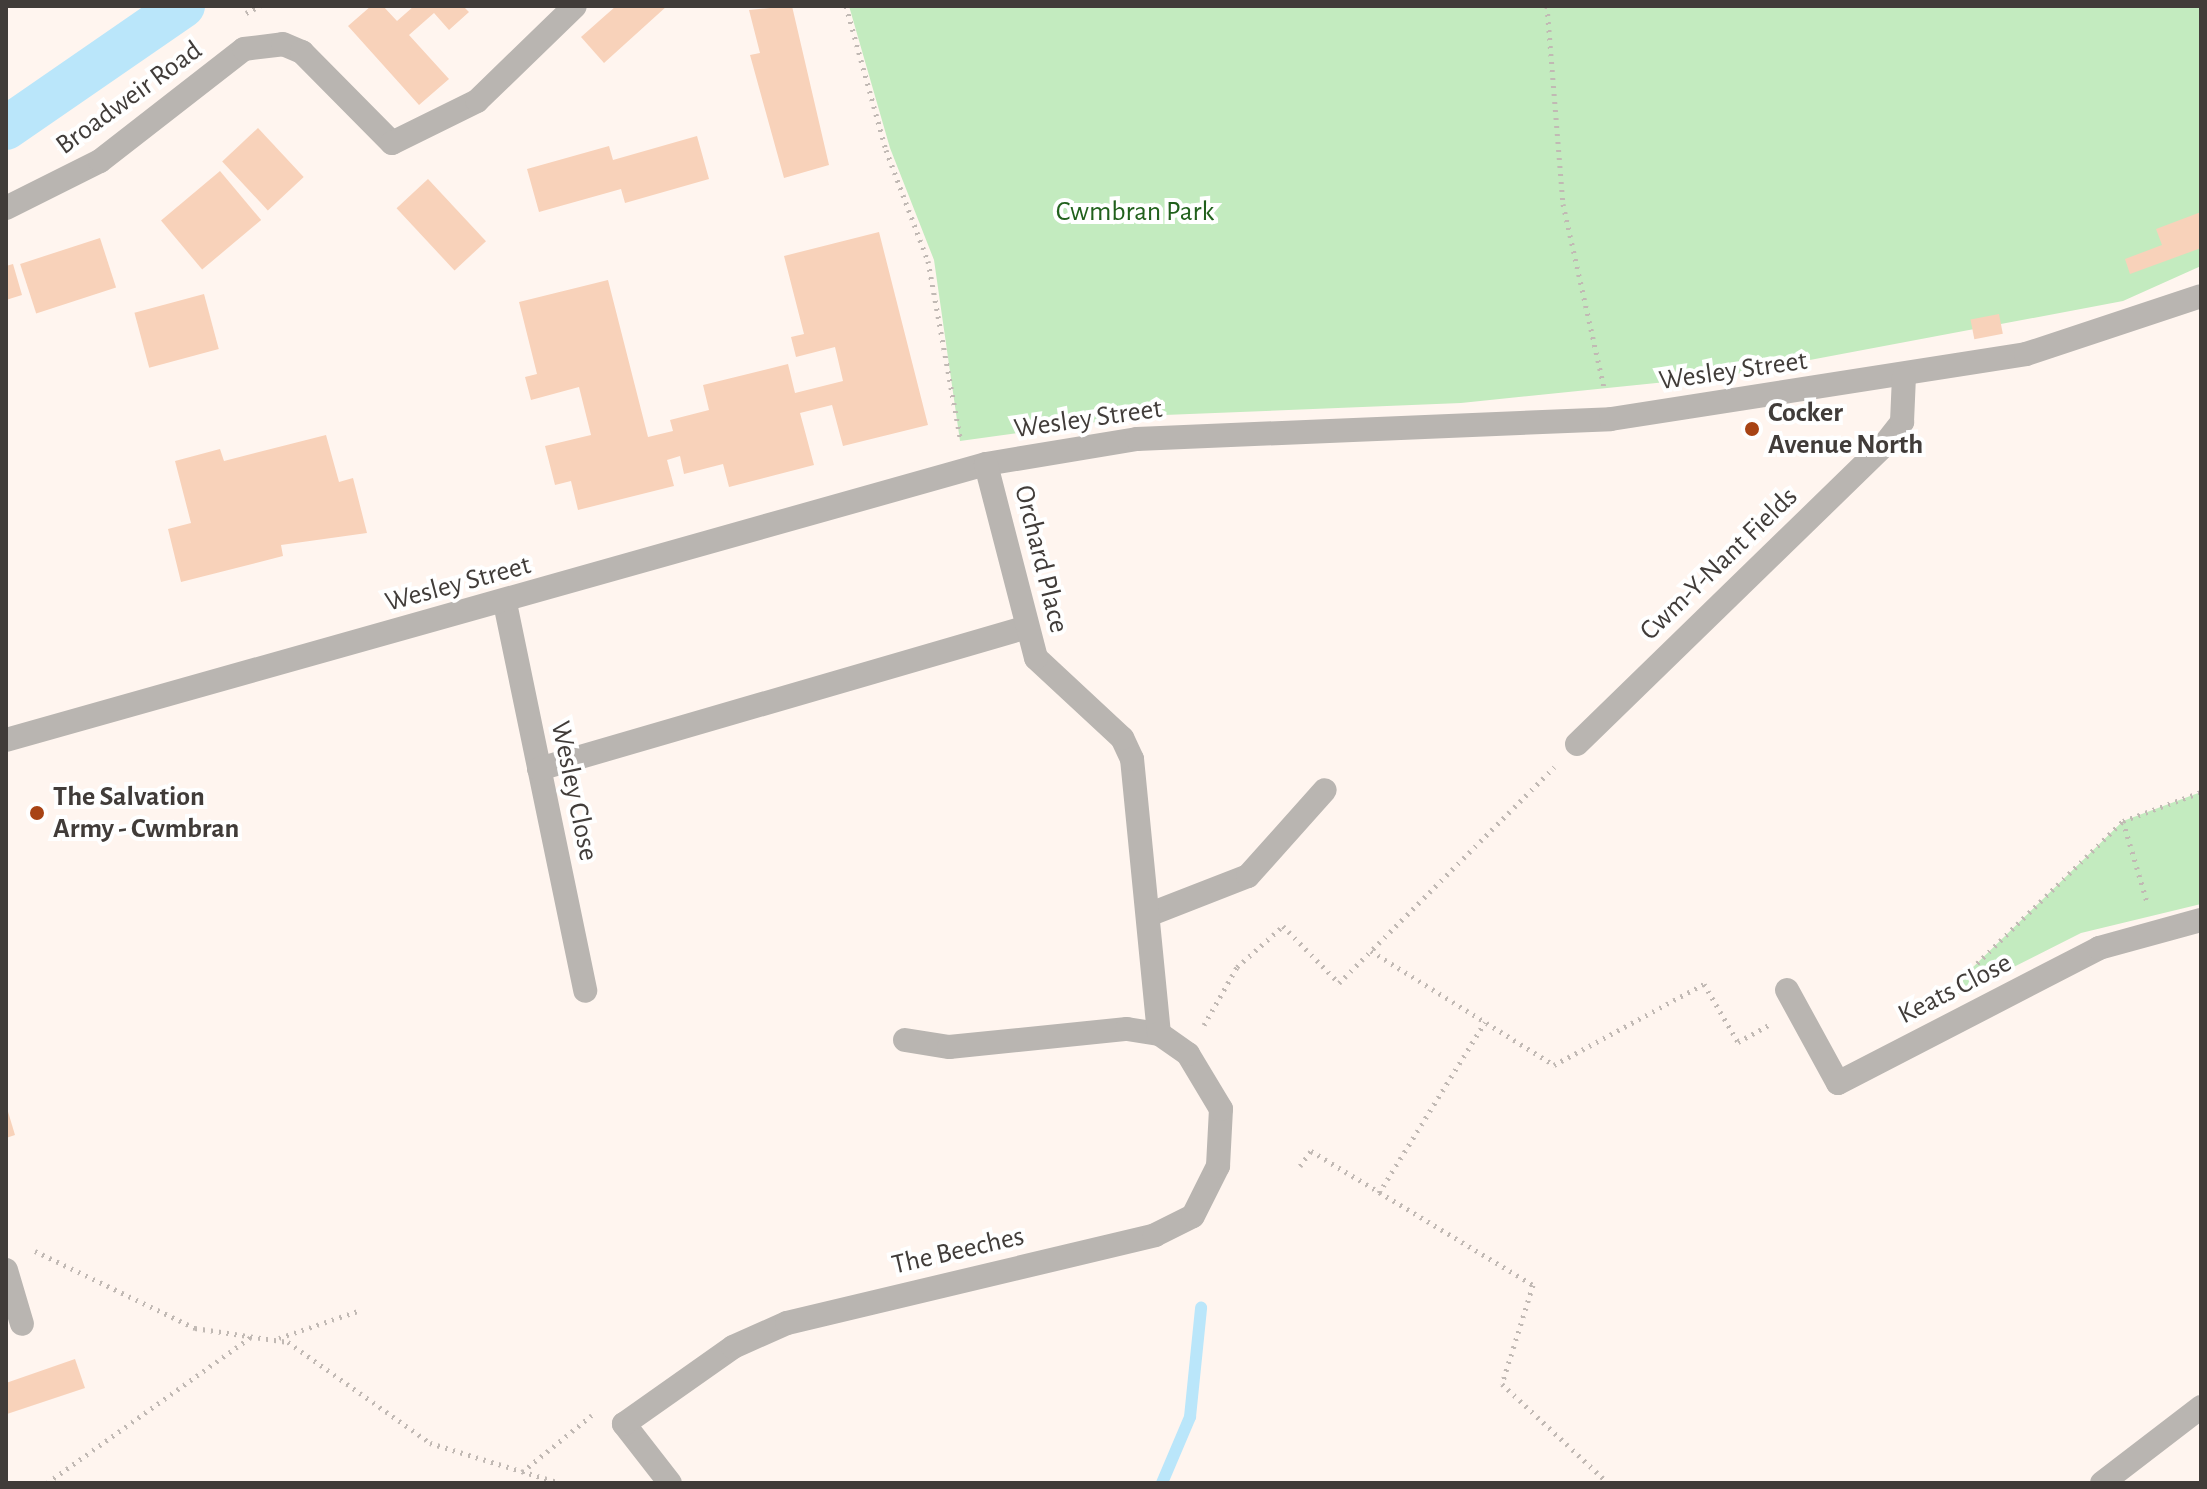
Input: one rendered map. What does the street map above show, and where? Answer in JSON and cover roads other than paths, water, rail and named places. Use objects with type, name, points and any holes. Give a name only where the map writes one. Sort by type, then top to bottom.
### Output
[{"type":"street","name":"Broadweir Road","points":[[6,208],[100,161],[244,49],[262,43],[283,44],[320,64],[392,143],[477,101],[575,6]]},
{"type":"street","name":"Wesley Street","points":[[6,740],[505,603],[976,467],[1137,439],[1611,419],[1904,377],[2026,354],[2201,296]]},
{"type":"street","name":"Cwm-Y-Nant Fields","points":[[1577,744],[1885,444],[1902,422],[1904,377]]},
{"type":"street","name":"Orchard Place","points":[[976,467],[1024,628],[1046,672],[1128,748],[1159,1034]]},
{"type":"street","name":"Wesley Close","points":[[505,603],[585,991]]},
{"type":"street","points":[[539,769],[1024,628]]},
{"type":"street","points":[[1148,915],[1248,876],[1325,790]]},
{"type":"street","name":"Keats Close","points":[[1792,1000],[1838,1083],[2099,948],[2156,929],[2201,920]]},
{"type":"street","points":[[905,1040],[949,1047],[1127,1029],[1159,1034]]},
{"type":"street","name":"The Beeches","points":[[670,1483],[624,1424],[733,1347],[787,1323],[1155,1235],[1193,1216],[1211,1185],[1223,1129],[1212,1087],[1188,1054],[1159,1034]]},
{"type":"street","points":[[6,1270],[22,1324]]},
{"type":"street","points":[[2102,1483],[2201,1407]]},
{"type":"waterway","points":[[6,128],[183,6]]},
{"type":"waterway","points":[[1162,1483],[1190,1417],[1201,1308]]},
{"type":"place","name":"Cocker Avenue North","points":[[1752,429]]},
{"type":"place","name":"The Salvation Army - Cwmbran","points":[[37,813]]},
{"type":"park label","name":"Cwmbran Park","points":[[1135,212]]}]
